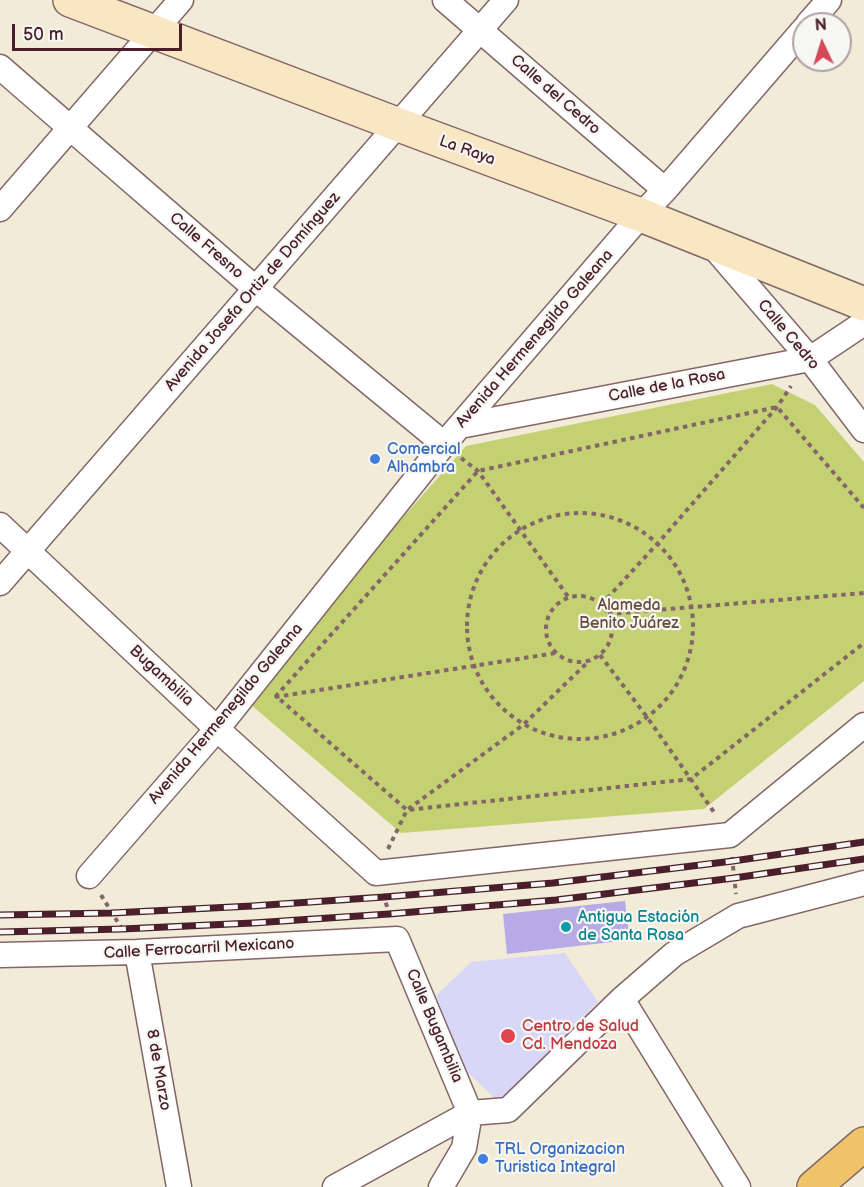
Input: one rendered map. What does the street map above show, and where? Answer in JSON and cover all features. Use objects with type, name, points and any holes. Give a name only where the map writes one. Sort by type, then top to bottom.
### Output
[{"type":"main road","name":"La Raya","points":[[70,0],[641,215],[864,304]]},
{"type":"main road","points":[[814,1187],[864,1144]]},
{"type":"street","points":[[0,209],[181,0]]},
{"type":"street","name":"Calle del Cedro","points":[[445,0],[665,190]]},
{"type":"street","name":"Avenida Josefa Ortiz de Domínguez","points":[[0,583],[506,0]]},
{"type":"street","points":[[818,12],[829,0]]},
{"type":"street","name":"Avenida Hermenegildo Galeana","points":[[89,876],[217,729],[444,444],[792,43]]},
{"type":"street","name":"Calle Fresno","points":[[0,67],[256,289],[444,444]]},
{"type":"street","name":"Calle Cedro","points":[[709,242],[810,358],[864,430]]},
{"type":"street","name":"Calle de la Rosa","points":[[460,426],[810,358],[864,323]]},
{"type":"street","name":"Bugambilia","points":[[0,525],[217,729],[376,873]]},
{"type":"street","points":[[376,873],[730,835],[864,725]]},
{"type":"street","points":[[335,1187],[470,1113],[508,1110],[622,999],[674,954],[738,916],[864,883]]},
{"type":"street","name":"Calle Ferrocarril Mexicano","points":[[0,955],[136,952],[397,939]]},
{"type":"street","name":"Calle Bugambilia","points":[[397,939],[470,1113]]},
{"type":"street","name":"8 de Marzo","points":[[136,952],[179,1187]]},
{"type":"street","points":[[622,999],[738,1187]]},
{"type":"street","points":[[441,1187],[464,1148],[470,1113]]},
{"type":"path","points":[[601,605],[777,407],[810,358]]},
{"type":"path","points":[[266,702],[276,696],[478,471],[777,407]]},
{"type":"path","points":[[777,407],[864,508]]},
{"type":"path","points":[[444,444],[478,471],[569,598]]},
{"type":"path","points":[[592,513],[627,523],[658,543],[680,572],[692,606],[693,642],[682,677],[660,706],[631,728],[596,738],[560,738],[523,725],[493,700],[473,667],[465,628],[471,590],[490,556],[520,530],[556,515],[592,513]]},
{"type":"path","points":[[608,614],[864,593]]},
{"type":"path","points":[[580,597],[591,599],[601,605],[608,614],[611,636],[600,655],[579,662],[568,660],[551,648],[545,629],[547,619],[559,603],[569,598],[580,597]]},
{"type":"path","points":[[276,696],[407,810],[691,779],[864,643]]},
{"type":"path","points":[[276,696],[556,653]]},
{"type":"path","points":[[600,655],[647,717],[730,835],[738,916]]},
{"type":"path","points":[[397,939],[376,873],[407,810],[523,725],[590,660]]},
{"type":"path","points":[[89,876],[136,952]]},
{"type":"shaded area","name":"Centro de Salud Cd. Mendoza","points":[[565,953],[598,1002],[499,1102],[465,1070],[436,996],[471,962]]},
{"type":"green space","name":"Alameda Benito Juárez","points":[[772,384],[815,405],[864,462],[864,681],[704,809],[401,833],[243,698],[466,446]]},
{"type":"building","name":"Antigua Estación de Santa Rosa","points":[[625,901],[630,940],[507,954],[503,914]]},
{"type":"railway","points":[[0,915],[112,913],[252,906],[553,883],[864,842]]},
{"type":"railway","points":[[0,932],[253,923],[556,900],[864,859]]},
{"type":"place","name":"Comercial Alhambra","points":[[375,459]]},
{"type":"place","name":"Antigua Estación de Santa Rosa","points":[[566,927]]},
{"type":"place","name":"Centro de Salud Cd. Mendoza","points":[[508,1036]]},
{"type":"place","name":"TRL Organizacion Turistica Integral","points":[[483,1159]]}]
